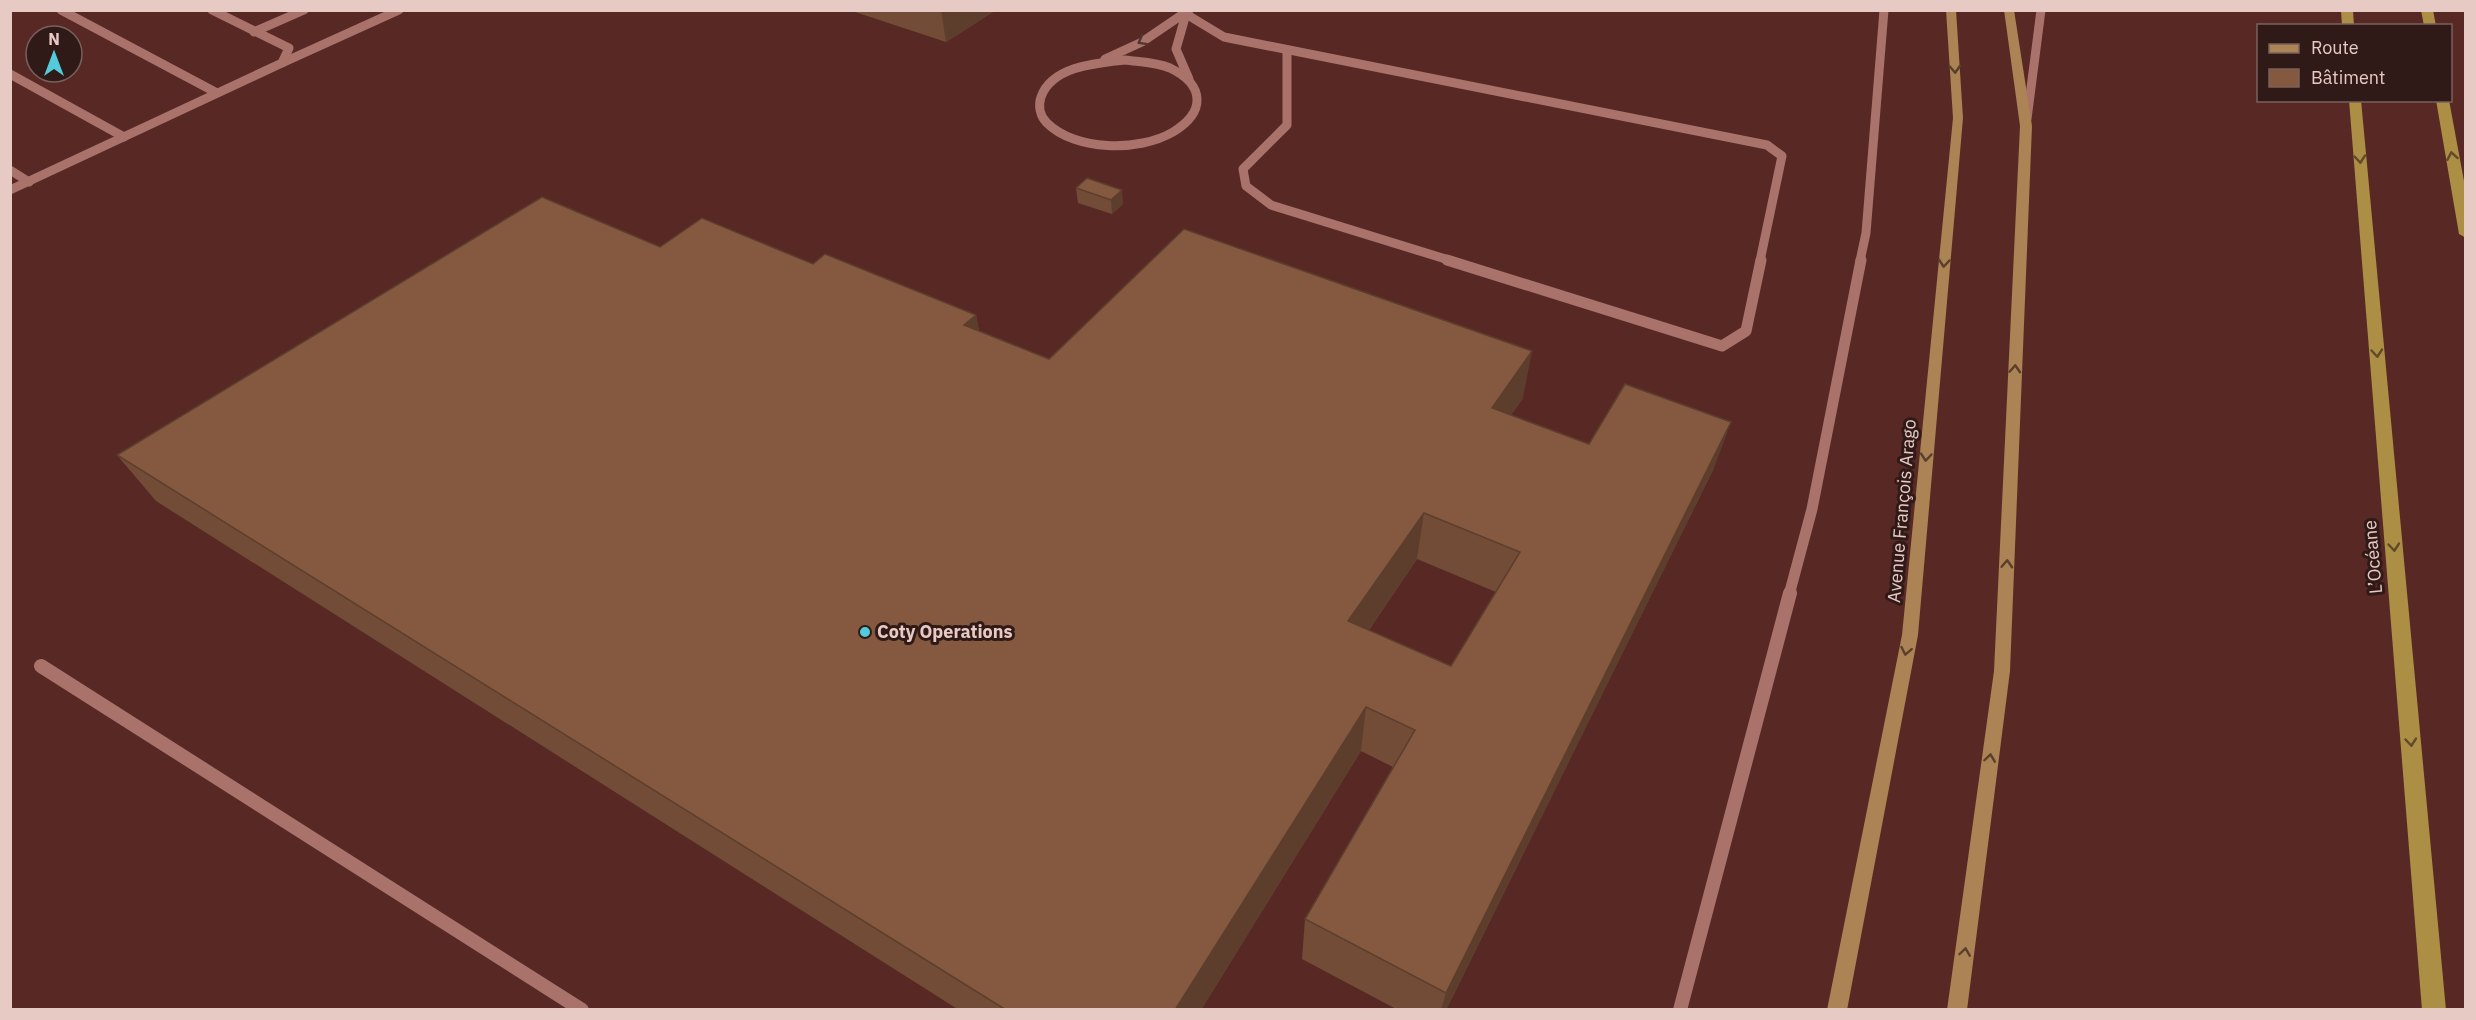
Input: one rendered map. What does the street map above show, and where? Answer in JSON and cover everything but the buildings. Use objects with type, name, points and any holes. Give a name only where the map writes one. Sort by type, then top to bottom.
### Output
[{"type":"highway","name":"L’Océane","points":[[2355,102],[2434,1010]]},
{"type":"highway","points":[[2442,102],[2466,234]]},
{"type":"main road","name":"Avenue François Arago","points":[[1836,1010],[1910,635],[1958,118],[1951,10]]},
{"type":"main road","points":[[1957,1010],[2002,671],[2026,126],[2009,10]]},
{"type":"street","points":[[61,10],[217,93]]},
{"type":"street","points":[[254,32],[304,10]]},
{"type":"street","points":[[10,190],[399,10]]},
{"type":"street","points":[[1680,1010],[1812,509],[1866,232],[1884,10]]},
{"type":"street","points":[[2026,126],[2040,10]]},
{"type":"street","points":[[217,11],[289,48],[282,63]]},
{"type":"street","points":[[1188,12],[1224,37],[1767,146],[1782,156],[1746,331],[1722,346],[1271,205],[1246,186],[1243,169],[1287,125],[1287,50]]},
{"type":"street","points":[[1096,63],[1142,42],[1188,12]]},
{"type":"street","points":[[1188,12],[1176,49],[1189,79],[1199,93],[1198,109],[1187,123],[1169,134],[1129,144],[1105,144],[1078,140],[1060,133],[1046,122],[1039,109],[1041,95],[1051,82],[1070,70],[1096,63],[1125,60],[1154,63],[1189,79]]},
{"type":"street","points":[[10,74],[124,137]]},
{"type":"street","points":[[10,170],[29,182]]},
{"type":"street","points":[[41,666],[582,1010]]},
{"type":"place","name":"Coty Operations","points":[[865,632]]}]
